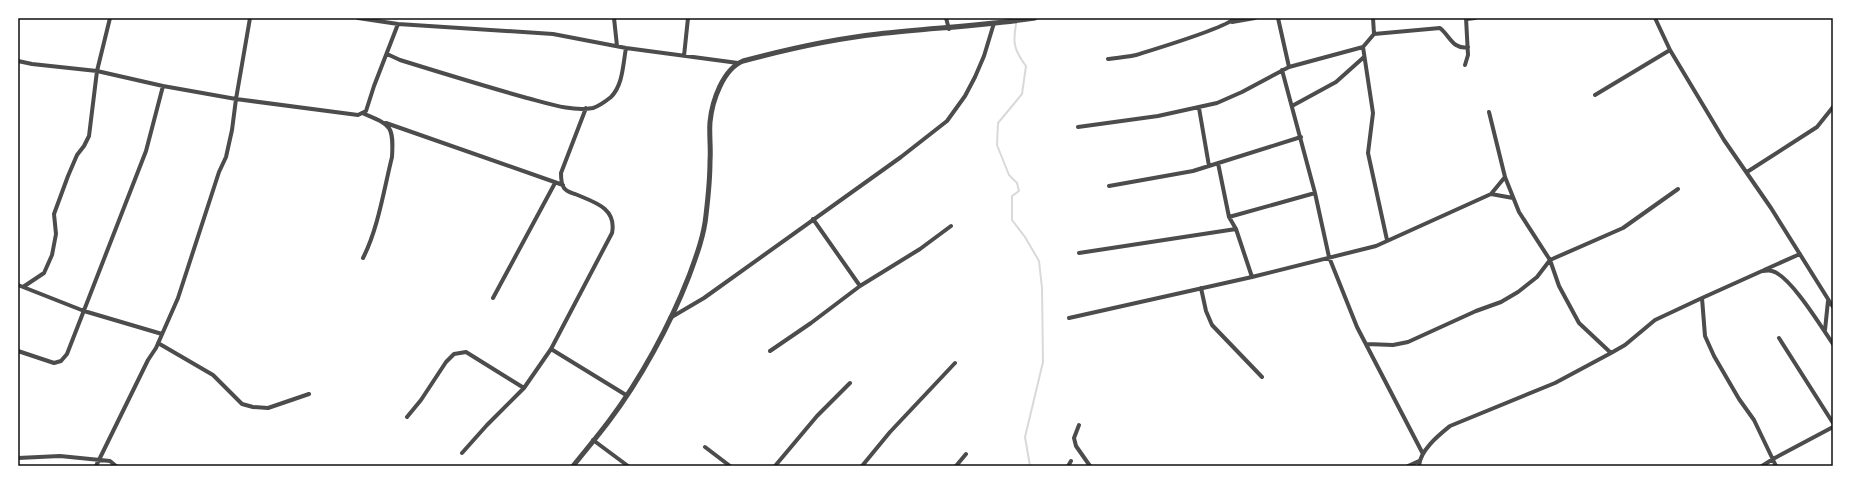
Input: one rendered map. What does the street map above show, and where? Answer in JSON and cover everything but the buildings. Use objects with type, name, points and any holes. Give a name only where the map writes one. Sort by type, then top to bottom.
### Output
[{"type":"street","points":[[23,287],[44,273],[52,255],[56,234],[54,214],[77,155],[89,136],[97,71],[110,18]]},
{"type":"street","points":[[96,466],[158,343],[178,298],[219,172],[226,157],[235,114],[236,99],[250,18]]},
{"type":"street","points":[[358,18],[398,24],[553,34],[626,48],[738,63],[776,52],[824,42],[878,34],[949,29],[1012,22],[1033,18]]},
{"type":"street","points":[[410,24],[411,18]]},
{"type":"street","points":[[614,18],[617,46]]},
{"type":"street","points":[[684,56],[688,18]]},
{"type":"street","points":[[946,18],[949,29]]},
{"type":"street","points":[[1108,59],[1134,55],[1233,20],[1255,18]]},
{"type":"street","points":[[1278,18],[1289,67]]},
{"type":"street","points":[[1078,127],[1158,116],[1217,103],[1242,92],[1289,67],[1363,48],[1374,34],[1373,18]]},
{"type":"street","points":[[1465,65],[1468,55],[1467,19],[1475,18]]},
{"type":"street","points":[[1655,18],[1670,50],[1724,140],[1747,172],[1833,307]]},
{"type":"street","points":[[670,318],[704,298],[901,157],[947,121],[965,96],[975,77],[984,56],[994,23]]},
{"type":"street","points":[[362,114],[366,111],[369,104],[374,86],[398,24]]},
{"type":"street","points":[[1374,34],[1440,28],[1453,43],[1459,47],[1468,47]]},
{"type":"street","points":[[387,54],[407,62],[512,94],[568,108],[586,108],[601,104],[616,90],[619,83],[626,48]]},
{"type":"street","points":[[1363,48],[1373,113],[1368,153],[1387,240]]},
{"type":"street","points":[[1595,94],[1670,50]]},
{"type":"street","points":[[1292,106],[1336,82],[1364,57]]},
{"type":"street","points":[[18,61],[32,64],[97,71],[163,86],[236,99],[362,114],[563,185]]},
{"type":"street","points":[[573,466],[626,395],[670,318],[694,262],[704,228],[710,162],[710,121],[716,96],[728,72],[738,63]]},
{"type":"street","points":[[1282,70],[1301,137],[1329,257],[1357,327],[1423,454]]},
{"type":"street","points":[[18,351],[54,363],[61,361],[67,354],[146,151],[163,86]]},
{"type":"street","points":[[1747,172],[1817,127],[1833,107]]},
{"type":"street","points":[[462,453],[508,403],[524,388],[551,350],[612,233],[613,226],[610,214],[602,206],[566,190],[563,185],[561,173],[586,108]]},
{"type":"street","points":[[1199,108],[1209,166]]},
{"type":"street","points":[[1489,112],[1505,177],[1519,212],[1550,260],[1559,286],[1579,323],[1611,353]]},
{"type":"street","points":[[363,258],[369,247],[392,157],[391,131],[386,123]]},
{"type":"street","points":[[1109,186],[1175,176],[1301,137]]},
{"type":"street","points":[[1218,163],[1229,217],[1236,229],[1252,277]]},
{"type":"street","points":[[1069,318],[1252,277],[1376,246],[1491,194],[1505,177]]},
{"type":"street","points":[[494,298],[555,183]]},
{"type":"street","points":[[1367,344],[1393,345],[1408,342],[1476,311],[1501,302],[1518,292],[1533,280],[1550,260],[1623,228],[1678,189]]},
{"type":"street","points":[[1229,217],[1315,193]]},
{"type":"street","points":[[1491,194],[1513,198]]},
{"type":"street","points":[[814,219],[860,286]]},
{"type":"street","points":[[770,351],[811,323],[860,286],[920,249],[951,226]]},
{"type":"street","points":[[1079,253],[1236,229]]},
{"type":"street","points":[[1419,466],[1419,461],[1423,454],[1440,434],[1450,426],[1476,414],[1555,383],[1625,345],[1655,320],[1800,254]]},
{"type":"street","points":[[1762,271],[1772,271],[1783,277],[1825,330],[1833,344]]},
{"type":"street","points":[[18,285],[84,311],[162,334]]},
{"type":"street","points":[[1201,288],[1206,311],[1212,325],[1262,377]]},
{"type":"street","points":[[1702,298],[1706,336],[1714,356],[1739,399],[1754,420],[1776,466]]},
{"type":"street","points":[[1825,330],[1828,301]]},
{"type":"street","points":[[1779,338],[1833,423]]},
{"type":"street","points":[[158,343],[213,375],[242,404],[253,407],[268,408],[309,394]]},
{"type":"street","points":[[551,350],[626,395]]},
{"type":"street","points":[[407,417],[421,400],[446,362],[454,354],[459,352],[466,352],[524,388]]},
{"type":"street","points":[[862,466],[890,432],[955,363]]},
{"type":"street","points":[[775,466],[817,416],[850,382]]},
{"type":"street","points":[[1079,425],[1074,438],[1076,446],[1090,466]]},
{"type":"street","points":[[1762,466],[1773,458],[1833,427]]},
{"type":"street","points":[[593,440],[628,466]]},
{"type":"street","points":[[705,447],[730,466]]},
{"type":"street","points":[[956,466],[966,454]]},
{"type":"street","points":[[18,458],[60,456],[110,461],[116,466]]},
{"type":"street","points":[[1068,466],[1071,461]]},
{"type":"street","points":[[1408,466],[1419,461]]},
{"type":"waterway","points":[[1017,18],[1014,38],[1015,44],[1018,54],[1026,66],[1022,94],[998,123],[997,145],[1009,175],[1017,183],[1019,191],[1012,196],[1012,220],[1025,237],[1039,261],[1042,288],[1043,362],[1025,437],[1030,466]]}]
